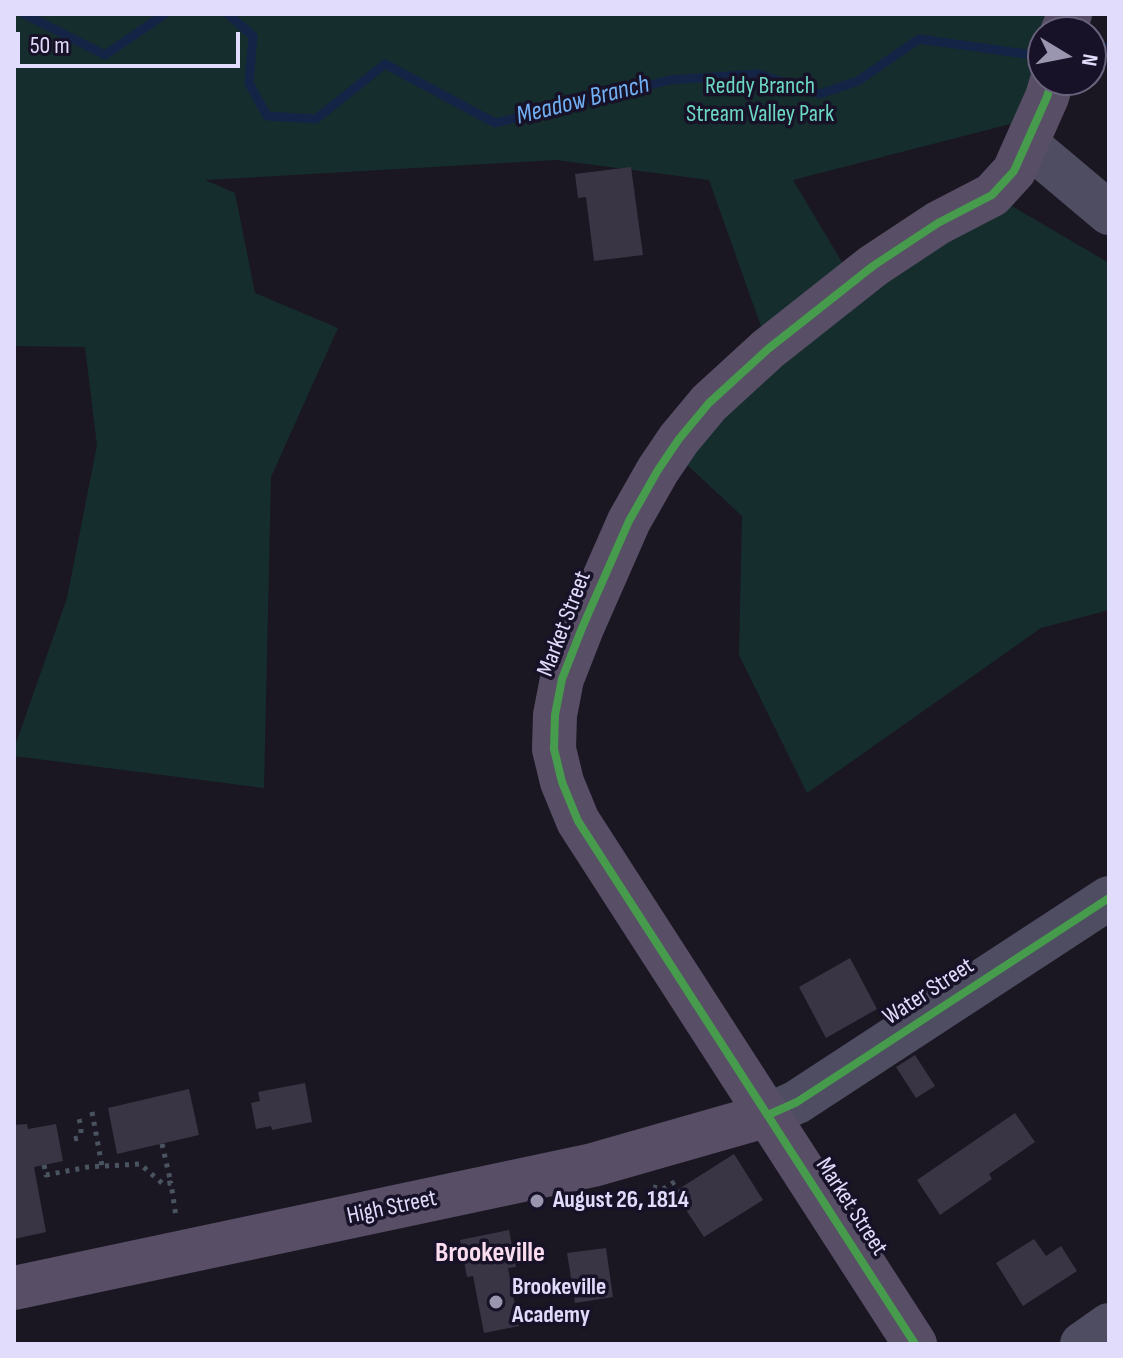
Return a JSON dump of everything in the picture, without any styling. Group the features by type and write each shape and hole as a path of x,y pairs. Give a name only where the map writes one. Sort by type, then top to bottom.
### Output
{"main road":[{"name":"Market Street","path":"915,1344 578,821 562,782 554,749 555,715 562,679 629,521 672,449 709,403 768,349 873,266 938,223 992,195 1014,171 1047,96"},
{"name":"High Street","path":"14,1288 593,1165 768,1115"}],"street":[{"path":"1027,144 1109,213"},
{"name":"Water Street","path":"768,1115 797,1102 1109,898"},
{"path":"1082,1344 1109,1325"}],"path":[{"path":"92,1112 102,1166"},
{"path":"74,1139 81,1133 78,1114"},
{"path":"162,1144 177,1223"},
{"path":"44,1165 46,1175 102,1166 140,1164 163,1184 171,1183"},
{"path":"648,1186 663,1189 677,1181"}],"green space":[{"name":"Reddy Branch Stream Valley Park","path":"14,14 1094,14 1027,16 1027,96 1045,96 1045,115 793,180 843,264 762,329 709,180 556,160 205,180 235,193 255,293 338,328 271,477 264,788 14,756 67,598 97,445 85,347 14,346"},
{"path":"1012,206 1109,263 1109,610 1041,628 807,793 739,655 742,516 684,462 717,420 884,279 982,219"}],"building":[{"path":"631,167 643,255 594,261 586,197 578,198 575,174"},
{"path":"850,958 877,1009 826,1038 799,987"},
{"path":"915,1055 935,1086 916,1098 896,1067"},
{"path":"305,1083 312,1122 272,1130 271,1126 256,1129 251,1103 260,1101 258,1092"},
{"path":"189,1089 199,1135 117,1154 108,1108"},
{"path":"1015,1113 1035,1142 989,1174 992,1179 940,1215 917,1180"},
{"path":"27,1124 28,1129 56,1124 63,1161 34,1167 46,1232 14,1239 14,1125"},
{"path":"734,1154 763,1200 704,1237 674,1192"},
{"name":"Brookeville Academy","path":"509,1230 516,1267 508,1268 519,1326 484,1333 473,1276 467,1277 460,1240"},
{"path":"1034,1239 1046,1256 1061,1246 1077,1271 1023,1306 996,1263"},
{"path":"606,1248 613,1297 575,1303 567,1253"}],"waterway":[{"name":"Meadow Branch","path":"24,14 105,55 165,14"},
{"name":"Meadow Branch","path":"228,14 253,36 249,83 267,116 316,119 385,64 495,123 670,80 758,74 820,94 858,81 919,39 1027,54"}],"cycle path":[{"path":"915,1344 578,821 562,782 554,749 555,715 562,679 629,521 679,439 709,403 768,349 873,266 938,223 992,195 1014,171 1047,96"},
{"path":"768,1115 797,1102 1109,898"}],"place":[{"name":"August 26, 1814","path":"537,1201"},
{"name":"Brookeville Academy","path":"496,1302"}],"district":[{"name":"Brookeville","path":"490,1254"}]}
